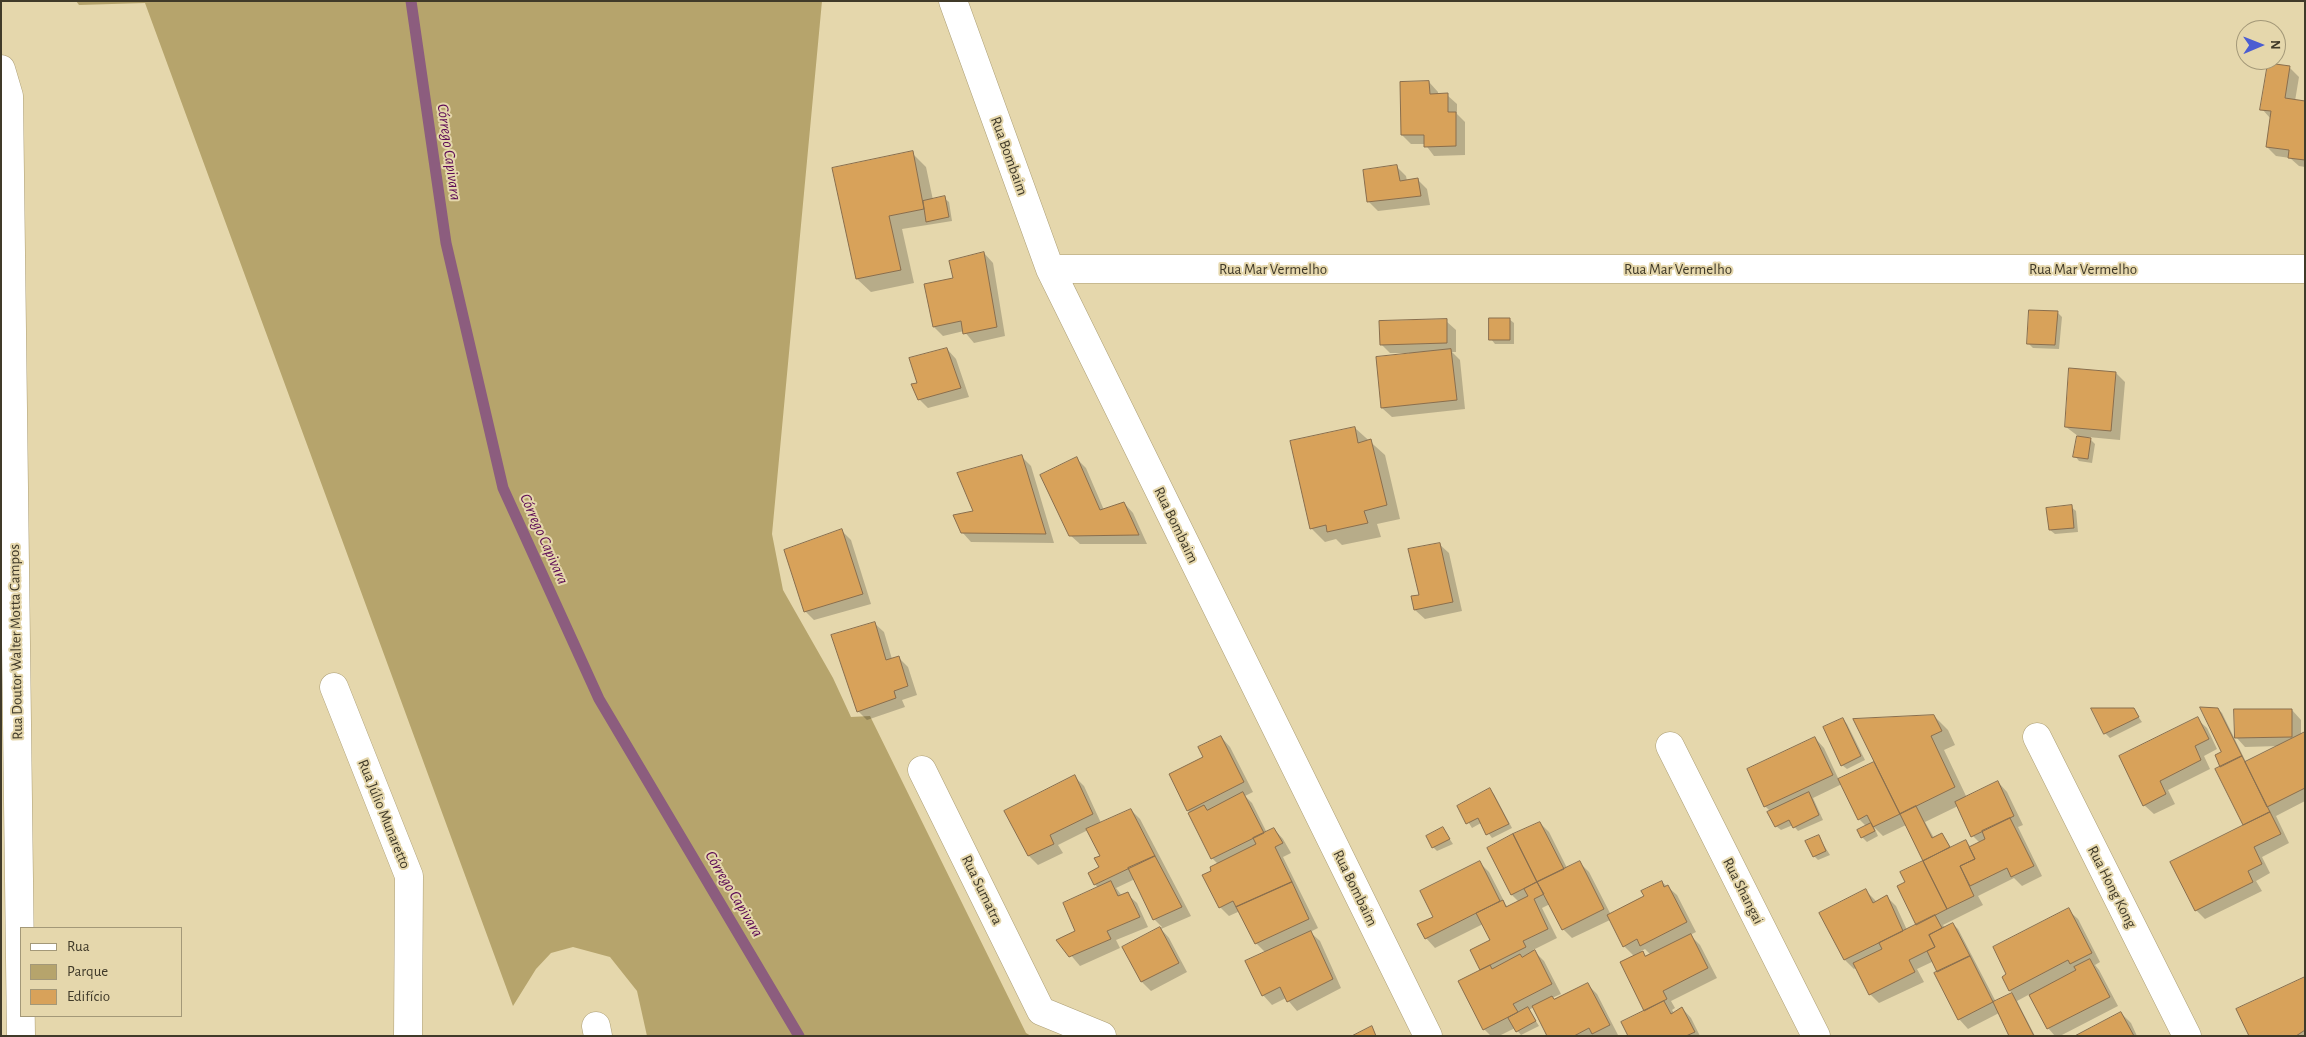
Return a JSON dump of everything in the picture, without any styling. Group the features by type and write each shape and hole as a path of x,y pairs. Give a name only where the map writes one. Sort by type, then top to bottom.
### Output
{"street":[{"name":"Rua Bombaim","path":"953,1 1050,269 1428,1036"},
{"name":"Rua Doutor Walter Motta Campos","path":"1,69 9,96 20,958"},
{"name":"Rua Mar Vermelho","path":"1050,269 2305,269"},
{"name":"Rua Júlio Munaretto","path":"334,687 409,876 408,1036"},
{"name":"Rua Hong Kong","path":"2037,738 2187,1036"},
{"name":"Rua Shangai","path":"1670,746 1816,1036"},
{"name":"Rua Sumatra","path":"922,770 1041,1012 1102,1036"},
{"name":"Rua Doutor Walter Motta Campos","path":"21,1017 21,1036"}],"green space":[{"path":"76,1 822,1 772,534 783,590 833,678 851,717 870,716 1026,1033 1031,1036 647,1036 637,991 610,957 573,947 551,953 536,969 513,1006 145,3 79,5"}],"building":[{"path":"2286,65 2290,66 2285,98 2305,101 2305,160 2288,158 2289,150 2266,147 2271,111 2260,110 2267,70 2286,70"},
{"path":"1429,81 1430,94 1448,93 1448,112 1456,112 1456,146 1424,147 1424,135 1401,135 1400,82"},
{"path":"913,151 924,209 889,216 901,270 856,279 832,168"},
{"path":"1397,165 1400,181 1418,178 1421,196 1367,202 1363,170"},
{"path":"945,196 949,217 926,222 923,201"},
{"path":"984,252 997,327 963,334 961,321 933,327 924,284 953,278 949,261"},
{"path":"2029,310 2058,311 2055,345 2027,344"},
{"path":"1489,318 1510,318 1510,340 1489,340"},
{"path":"1447,319 1447,343 1380,345 1379,321"},
{"path":"947,348 961,388 918,400 911,384 917,383 909,358"},
{"path":"1451,349 1457,400 1381,408 1376,357"},
{"path":"2069,368 2116,372 2111,431 2065,427"},
{"path":"1355,427 1358,443 1371,439 1387,505 1364,511 1368,523 1327,532 1326,525 1310,529 1290,441"},
{"path":"2077,436 2091,438 2088,459 2073,457"},
{"path":"1022,455 1046,534 961,533 953,515 973,511 957,473"},
{"path":"1077,457 1100,510 1124,502 1139,535 1069,536 1040,475"},
{"path":"2072,505 2074,528 2049,530 2046,508"},
{"path":"842,529 863,594 804,612 784,550"},
{"path":"1440,543 1453,602 1414,610 1411,596 1419,595 1408,549"},
{"path":"875,622 886,660 899,656 908,686 894,691 896,698 857,712 831,635"},
{"path":"2200,707 2218,708 2242,756 2220,767 2215,755 2221,752"},
{"path":"2091,708 2134,708 2139,717 2104,734"},
{"path":"2234,709 2292,709 2292,737 2235,738"},
{"path":"1934,715 1942,731 1931,736 1955,787 1900,814 1853,719"},
{"path":"2198,717 2209,739 2195,746 2201,760 2160,781 2166,794 2143,806 2119,756"},
{"path":"1843,718 1861,756 1841,766 1823,727"},
{"path":"2305,732 2305,788 2267,807 2245,762"},
{"path":"1221,736 1244,782 1187,811 1169,774 1203,757 1198,747"},
{"path":"1815,737 1833,775 1764,807 1747,769"},
{"path":"2242,756 2270,812 2243,825 2215,769"},
{"path":"1874,762 1900,814 1873,827 1867,815 1858,820 1838,779"},
{"path":"1075,775 1093,814 1050,835 1054,844 1028,856 1004,811"},
{"path":"1998,781 2014,816 1971,837 1955,802"},
{"path":"1490,788 1509,824 1486,835 1478,818 1466,824 1457,806"},
{"path":"1243,792 1264,833 1211,859 1188,813 1204,805 1207,810"},
{"path":"1809,792 1819,815 1793,828 1789,820 1775,827 1767,812"},
{"path":"1916,806 1932,838 1942,833 1950,847 1923,861 1900,814"},
{"path":"1131,809 1155,856 1094,885 1088,873 1099,867 1094,858 1100,856 1086,829"},
{"path":"2270,812 2281,834 2254,847 2262,864 2248,871 2253,882 2195,911 2170,862"},
{"path":"2010,818 2034,866 2011,877 2007,868 1970,886 1960,866 1975,859 1969,847 1985,839 1982,831"},
{"path":"1540,822 1564,869 1537,882 1513,834"},
{"path":"1871,823 1875,831 1861,838 1857,830"},
{"path":"1443,827 1450,839 1432,848 1426,836"},
{"path":"1274,828 1283,843 1275,847 1292,882 1236,907 1233,901 1219,908 1202,875 1211,871 1210,867 1256,844 1253,838"},
{"path":"1513,834 1537,882 1511,895 1487,848"},
{"path":"1819,835 1826,851 1813,857 1805,841"},
{"path":"1966,840 1975,859 1960,866 1974,896 1947,909 1923,861"},
{"path":"1155,856 1182,907 1153,920 1128,868"},
{"path":"1480,861 1500,901 1425,939 1417,924 1433,917 1420,891"},
{"path":"1580,861 1604,909 1562,930 1537,882"},
{"path":"1923,861 1947,909 1916,925 1897,886 1905,882 1900,872"},
{"path":"1111,881 1118,896 1128,892 1140,917 1107,931 1111,939 1069,957 1056,940 1075,931 1063,903"},
{"path":"1662,881 1664,887 1668,885 1687,922 1640,946 1637,939 1623,947 1607,915 1644,896 1641,891"},
{"path":"1292,882 1309,919 1255,944 1236,907"},
{"path":"1537,882 1544,894 1534,899 1548,929 1523,941 1526,947 1480,970 1470,950 1490,940 1476,913 1503,900 1506,907 1528,896 1524,889"},
{"path":"1866,889 1873,903 1887,895 1903,931 1844,960 1819,913"},
{"path":"2069,908 2092,953 2070,964 2068,960 2009,991 2002,977 2006,974 1993,947"},
{"path":"1935,915 1942,928 1929,935 1935,947 1909,960 1915,972 1869,995 1853,963 1882,949 1879,943"},
{"path":"1953,923 1970,956 1937,972 1927,951 1935,947 1929,935"},
{"path":"1160,927 1179,963 1141,982 1122,947"},
{"path":"1311,931 1333,979 1287,1002 1280,987 1262,996 1245,961"},
{"path":"1691,934 1708,968 1663,991 1667,999 1644,1011 1620,962 1643,951 1645,956"},
{"path":"1535,950 1552,984 1513,1004 1518,1012 1483,1030 1458,981 1490,965 1492,969 1520,954 1522,957"},
{"path":"1970,956 1993,1002 1958,1020 1934,973"},
{"path":"2090,959 2110,997 2047,1029 2029,995 2076,970 2074,967"},
{"path":"2305,977 2305,1030 2296,1036 2249,1036 2236,1009"},
{"path":"1588,983 1610,1025 1592,1034 1589,1028 1574,1036 1547,1036 1532,1006 1552,996 1554,999"},
{"path":"2012,993 2034,1036 2009,1036 1993,1002"},
{"path":"1664,1001 1671,1014 1682,1007 1695,1032 1686,1036 1628,1036 1621,1022"},
{"path":"1528,1007 1536,1021 1516,1032 1508,1018"},
{"path":"2121,1012 2134,1036 2075,1036"},
{"path":"1372,1026 1376,1036 1352,1036"}],"waterway":[{"name":"Córrego Capivara","path":"411,1 446,243 503,488 599,699 799,1036"}]}
